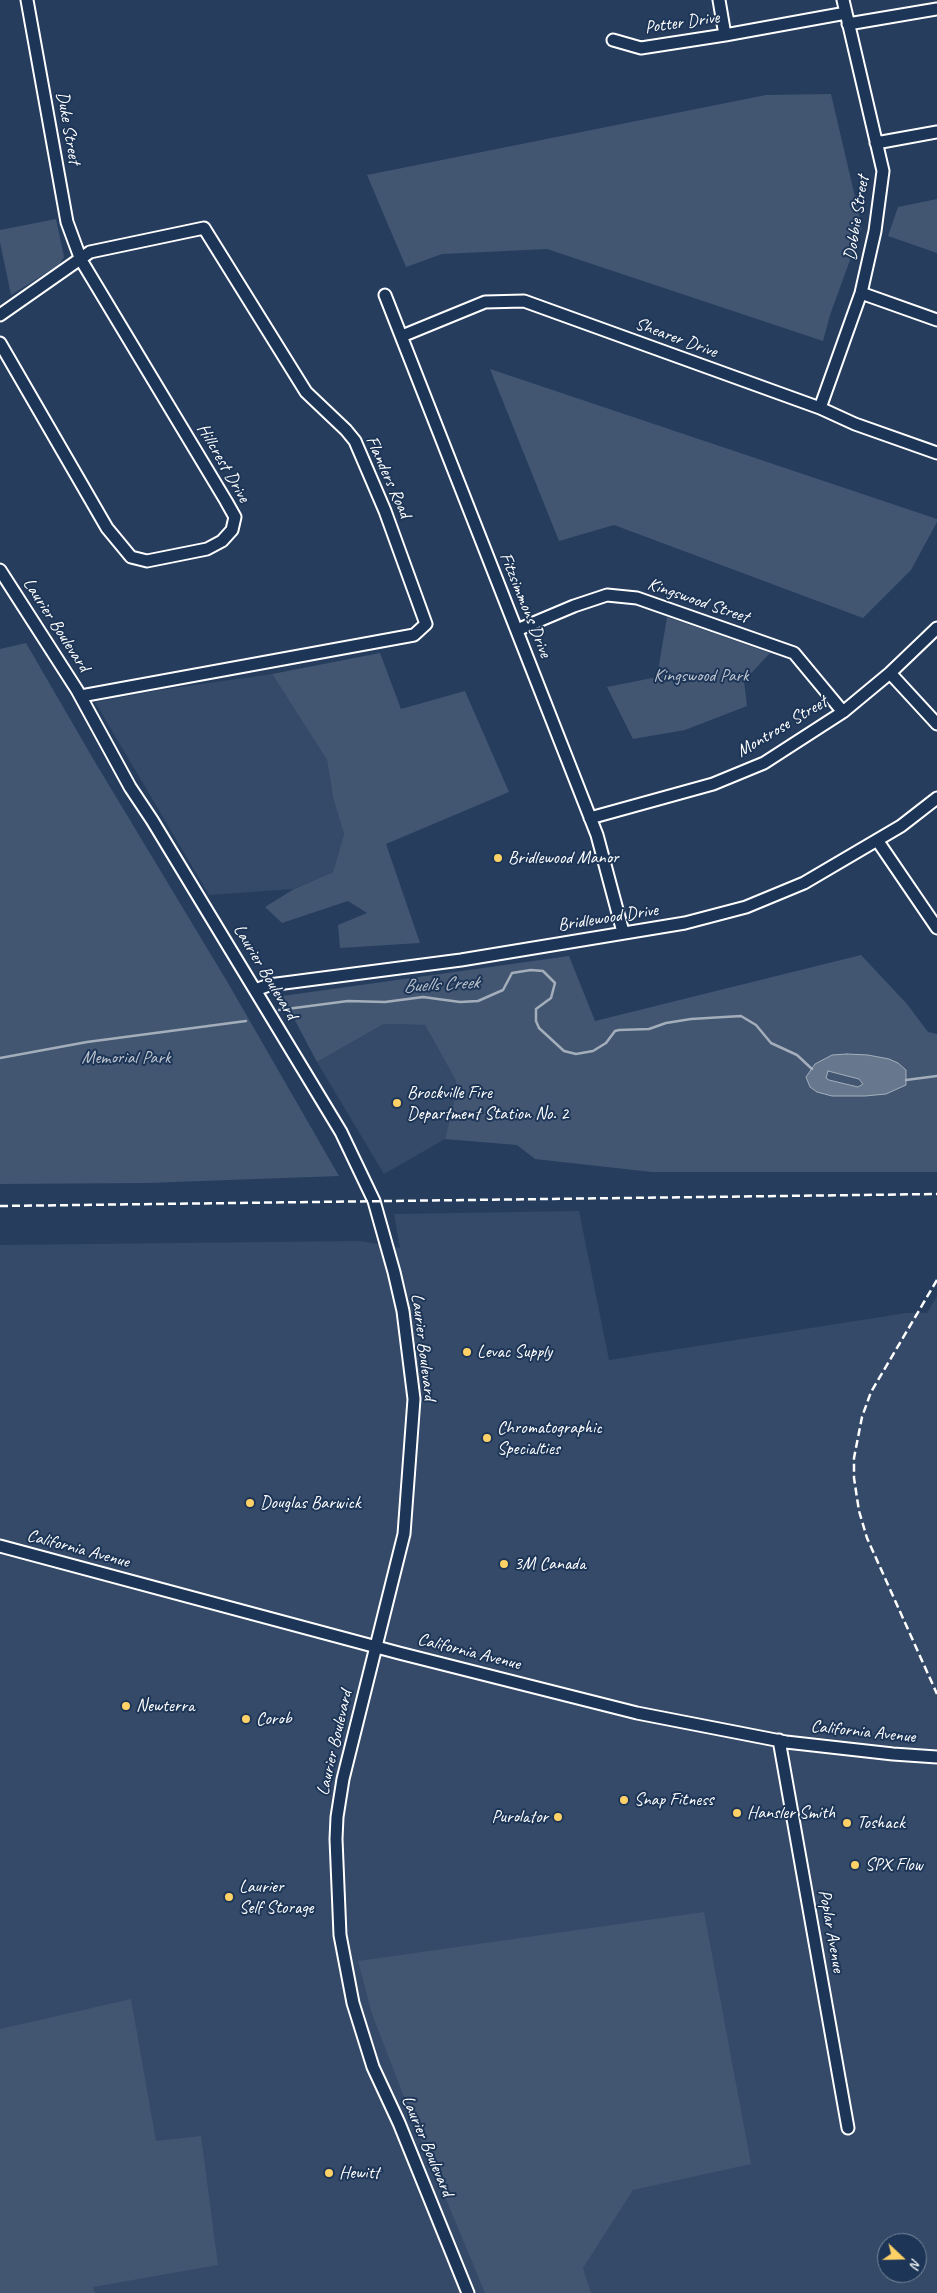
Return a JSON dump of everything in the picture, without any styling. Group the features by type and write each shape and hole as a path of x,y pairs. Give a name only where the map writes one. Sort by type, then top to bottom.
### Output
{"street":[{"name":"Duke Street","path":"27,0 67,222 80,260"},
{"path":"719,0 725,35"},
{"name":"Dobbie Street","path":"820,408 861,293 875,232 883,171 843,0"},
{"path":"848,24 937,8"},
{"name":"Potter Drive","path":"613,40 641,48 725,35 846,12"},
{"path":"876,143 937,132"},
{"name":"Flanders Road","path":"0,315 90,252 204,228 306,392 355,441 386,511 426,624 414,635 81,696"},
{"name":"Hillcrest Drive","path":"0,342 107,528 131,557 147,561 207,548 222,541 232,530 235,517 124,329 80,260"},
{"path":"861,293 937,320"},
{"name":"Fitzsimmons Drive","path":"385,295 503,601 517,630 597,835 624,932"},
{"name":"Shearer Drive","path":"402,336 485,302 524,301 820,408 855,424 937,453"},
{"name":"Laurier Boulevard","path":"0,570 81,696 130,787 152,820 341,1132 374,1202 403,1311 414,1398 404,1534 343,1779 337,1817 340,1935 354,2003 373,2067 413,2157 468,2293"},
{"name":"Kingswood Street","path":"517,630 574,606 607,596 636,598 794,653 843,712"},
{"name":"Montrose Street","path":"590,818 713,784 764,763 843,712 890,673 937,628"},
{"path":"890,673 937,724"},
{"name":"Bridlewood Drive","path":"255,990 269,985 461,960 685,923 746,907 804,882 900,826 937,798"},
{"path":"877,840 937,928"},
{"name":"California Avenue","path":"0,1546 375,1646 637,1713 779,1740 893,1754 937,1757"},
{"name":"Poplar Avenue","path":"779,1740 848,2128"}],"shaded area":[{"path":"272,674 327,760 333,798 344,834 333,872 293,889 209,895 95,702 160,690"},
{"path":"384,1024 425,1025 456,1081 454,1102 445,1139 384,1174 317,1062"},
{"path":"832,1055 868,1055 889,1059 898,1063 906,1070 906,1085 886,1094 865,1096 832,1096 817,1092 810,1087 806,1077 815,1064","holes":["828,1071 859,1079 863,1084 858,1087 826,1078"]},
{"path":"579,1211 609,1360 906,1313 927,1313 937,1296 937,2293 0,2293 0,1245 360,1241 400,1248 394,1214"}],"green space":[{"path":"831,94 862,227 830,315 823,341 547,249 442,254 406,267 367,175 766,95"},
{"path":"937,199 937,253 888,236 898,207"},
{"path":"56,219 64,257 59,265 11,295 0,242 0,230"},
{"path":"490,369 937,519 937,522 911,570 863,618 614,525 559,541"},
{"name":"Kingswood Park","path":"667,617 770,653 744,681 747,706 685,730 633,739 607,687 657,677"},
{"name":"Memorial Park","path":"26,643 228,983 339,1176 146,1183 0,1184 0,649"},
{"path":"380,653 401,709 465,691 509,792 386,844 420,943 340,948 338,925 367,913 348,901 282,923 265,907 294,889 333,872 344,834 333,798 327,760 272,674"},
{"path":"861,955 907,1004 928,1032 937,1034 937,1172 652,1172 535,1159 517,1145 445,1139 454,1102 456,1081 425,1025 384,1024 317,1062 282,996 569,956 595,1021"},
{"path":"704,1912 751,2164 633,2190 583,2268 591,2293 485,2293 408,2107 372,2014 358,1961"},
{"path":"131,1999 156,2141 201,2136 218,2265 93,2287 95,2293 0,2293 0,2029"}],"waterway":[{"name":"Buells Creek","path":"279,1010 348,1001 385,1002 423,997 460,1002 478,1001 503,990 512,973 531,970 543,971 555,983 551,998 536,1009 536,1021 539,1028 564,1051 576,1054 593,1051 606,1043 615,1031 619,1030 649,1029 666,1023 691,1019 741,1016 756,1025 771,1043 797,1055 812,1069"},
{"name":"Buells Creek","path":"0,1058 87,1042 246,1021"},
{"path":"906,1080 937,1076"}],"railway":[{"path":"0,1206 937,1194"},
{"path":"937,1280 871,1392 862,1417 854,1458 854,1478 859,1511 867,1538 937,1694"}],"place":[{"name":"Bridlewood Manor","path":"498,858"},
{"name":"Brockville Fire Department Station No. 2","path":"397,1103"},
{"name":"Levac Supply","path":"467,1352"},
{"name":"Chromatographic Specialties","path":"487,1438"},
{"name":"Douglas Barwick","path":"250,1503"},
{"name":"3M Canada","path":"504,1564"},
{"name":"Newterra","path":"126,1706"},
{"name":"Corob","path":"246,1719"},
{"name":"Snap Fitness","path":"624,1800"},
{"name":"Hansler Smith","path":"737,1813"},
{"name":"Purolator","path":"558,1817"},
{"name":"Toshack","path":"847,1823"},
{"name":"SPX Flow","path":"855,1865"},
{"name":"Laurier Self Storage","path":"229,1897"},
{"name":"Hewitt","path":"329,2173"}]}
